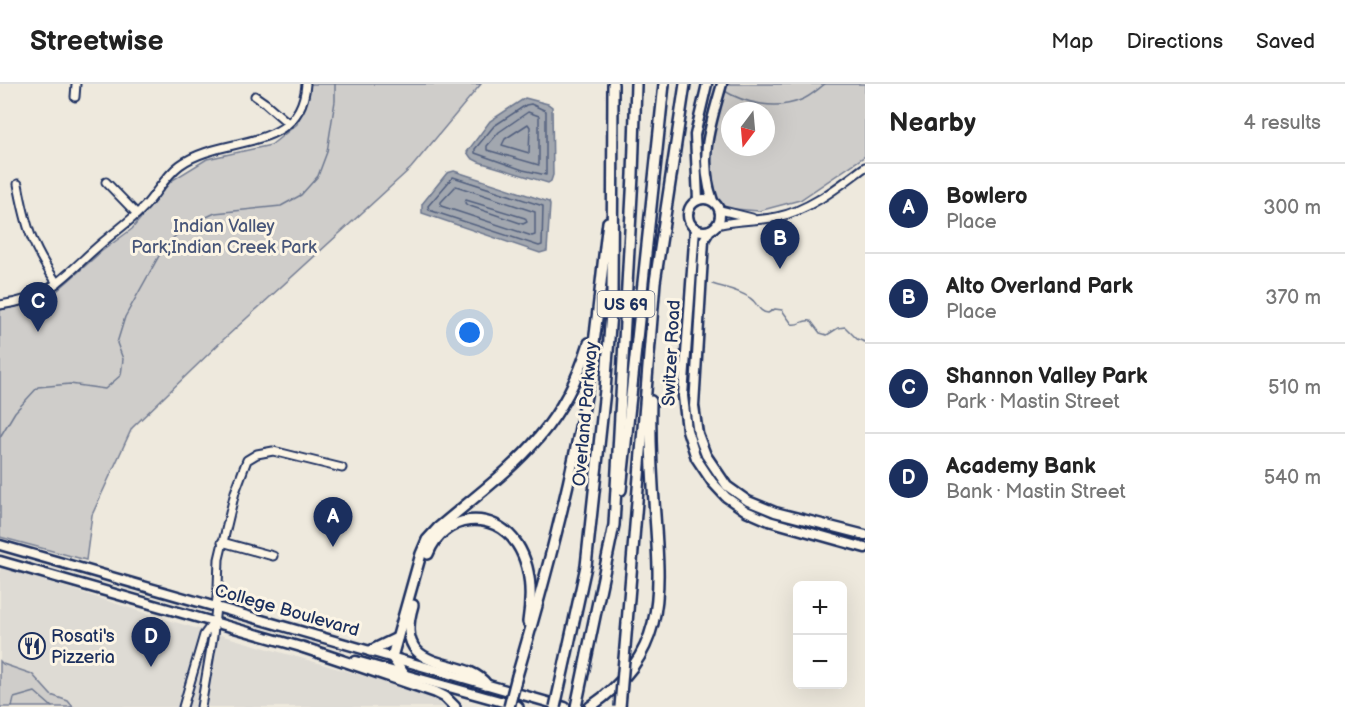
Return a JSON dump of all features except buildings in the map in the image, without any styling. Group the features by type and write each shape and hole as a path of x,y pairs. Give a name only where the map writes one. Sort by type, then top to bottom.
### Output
{"highway":[{"name":"Overland Parkway","path":"559,706 569,644 586,566 605,390 612,300 613,84"},
{"name":"Overland Parkway","path":"576,707 614,525 636,84"},
{"path":"614,525 625,464 664,84"},
{"path":"618,707 659,255 685,84"},
{"path":"516,707 517,676 542,591 568,488 588,383 614,178"},
{"path":"404,674 392,657 427,540 518,460 549,426 565,402 580,371 596,323"},
{"path":"590,707 608,694 627,673 646,644 654,623 658,601 659,570 651,458 651,397 647,384"},
{"path":"486,684 480,676 427,659 416,649 410,636 411,610 430,548 439,535 451,526 465,521 486,522 504,530 518,545 527,568 531,592 523,657"},
{"path":"370,651 397,638"},
{"path":"302,647 435,692 445,697 455,707"},
{"path":"608,694 618,707"}],"main road":[{"name":"Switzer Road","path":"707,84 695,135 698,200 691,206 688,216 695,228 683,396 687,430 696,458 716,479 732,502 760,518 861,547"},
{"path":"720,210 713,201 705,169 705,148 722,84"},
{"path":"698,200 713,201"},
{"name":"Switzer Road","path":"720,210 720,221 704,240 694,406 696,425 716,479 755,505 862,534"},
{"path":"695,228 700,231 713,228"},
{"path":"686,349 696,350"},
{"path":"861,547 862,534"},
{"name":"College Boulevard","path":"0,545 559,706"},
{"name":"College Boulevard","path":"0,561 516,707"}],"street":[{"path":"75,97 76,84"},
{"path":"0,305 29,300 48,291 137,214 170,174 186,161 203,153 267,137 280,130 300,107 306,84"},
{"path":"255,96 288,123"},
{"path":"713,228 729,222 757,220 802,209 865,167"},
{"path":"106,182 137,214"},
{"path":"18,184 30,236 44,265 57,284"},
{"path":"720,210 757,220"},
{"path":"201,707 216,606 222,542 247,460 257,454 273,451 342,468"},
{"path":"222,542 273,556"},
{"path":"183,707 204,635 213,622"}],"shaded area":[{"path":"0,566 157,617 406,688 431,697 444,707 0,707"}],"green space":[{"name":"Indian Valley Park;Indian Creek Park","path":"310,84 481,84 411,168 224,339 132,428 92,515 86,560 0,537 0,310 34,303 57,291 102,251 132,229 171,181 207,159 271,145 297,124"},
{"path":"725,84 865,84 865,156 800,200 759,211 723,208 715,193 708,145"},
{"path":"0,661 32,674 51,695 68,701 73,707 0,707"}],"water":[{"path":"525,98 552,107 553,175 548,183 479,162 471,158 467,152 490,121"},
{"path":"454,171 549,202 547,251 540,253 422,213 422,204 447,173"}],"waterway":[{"path":"0,437 15,412 38,387 70,384 105,389 121,375 123,359 117,343 125,317 165,245 186,227 215,213 281,206 301,195 318,176 327,152 335,101 335,84"},
{"path":"723,90 751,102 782,105 804,99 825,84"},
{"path":"712,284 746,295 765,312 768,313 775,309 782,310 792,324 811,321 820,333 827,335 838,328 845,327 857,339 865,342"},
{"path":"12,707 14,698 35,692 52,707"}],"place":[{"name":"Alto Overland Park","path":"780,269"},
{"name":"Shannon Valley Park","path":"38,332"},
{"name":"Bowlero","path":"333,547"},
{"name":"Rosati's Pizzeria","path":"32,646"},
{"name":"Academy Bank","path":"151,667"}]}
